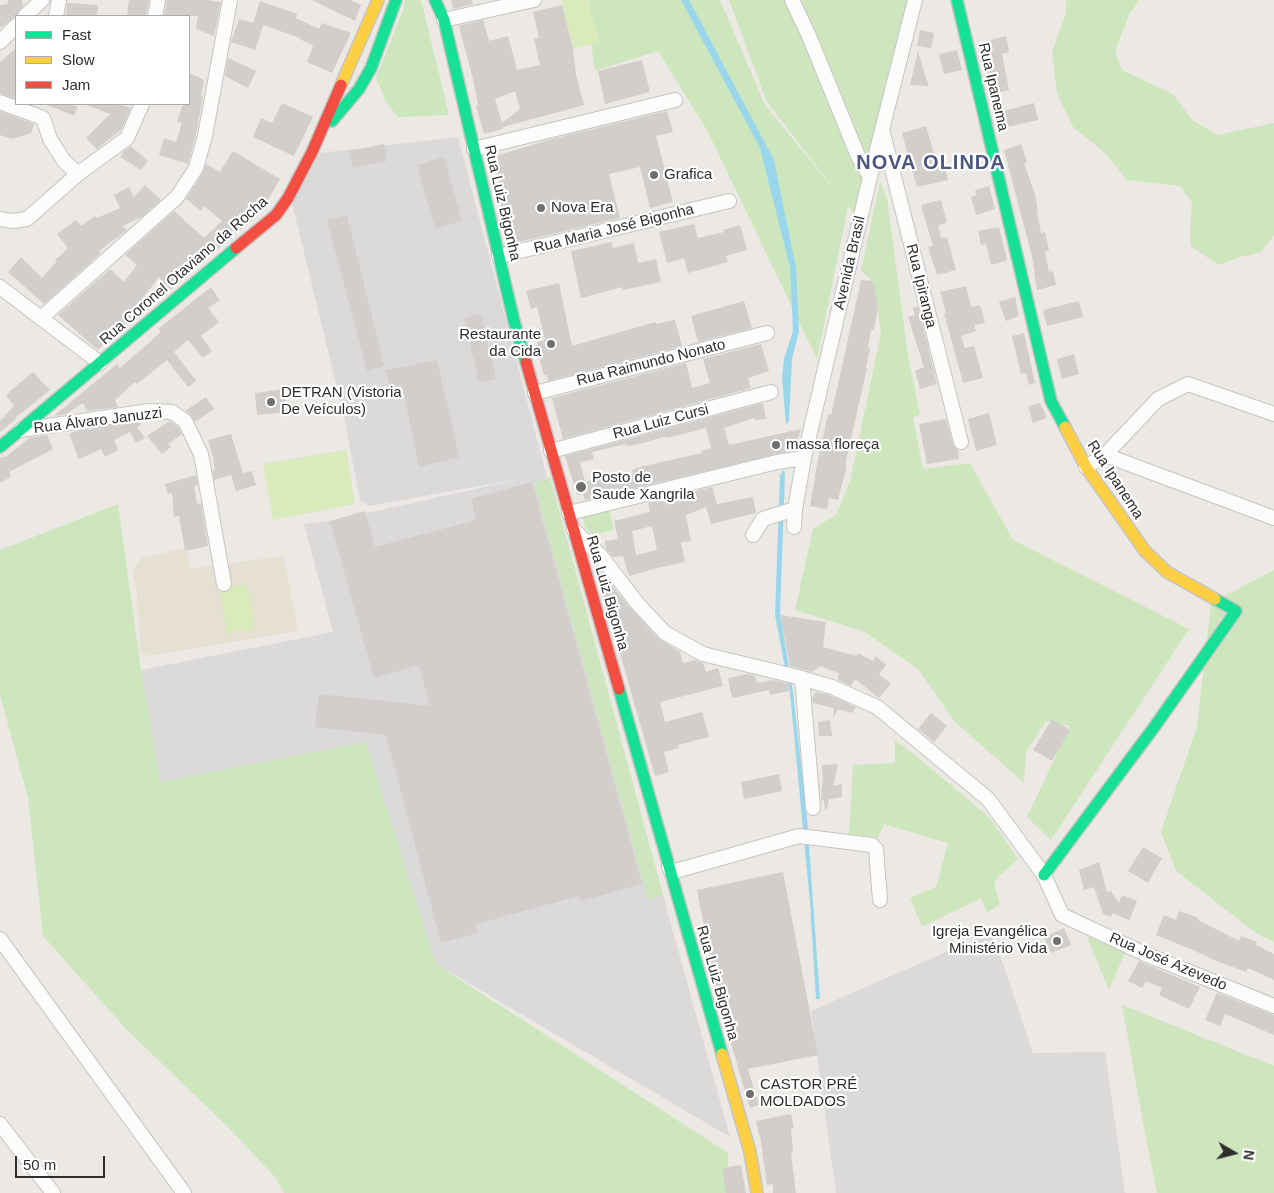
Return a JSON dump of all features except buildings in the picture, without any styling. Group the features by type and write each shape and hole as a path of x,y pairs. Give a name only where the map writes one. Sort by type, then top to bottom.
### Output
{"street":[{"path":"27,15 42,0"},
{"path":"56,15 59,0"},
{"path":"155,15 158,0"},
{"path":"41,318 177,197 196,168 205,136 230,0"},
{"name":"Rua Coronel Otaviano da Rocha","path":"0,447 276,215 288,198 321,133 378,0"},
{"path":"321,133 340,114 359,89 371,68 396,0"},
{"name":"Rua Luiz Bigonha","path":"435,0 444,20 514,321 750,1152 757,1193"},
{"path":"444,20 534,0"},
{"path":"792,0 809,36 858,156 870,177"},
{"name":"Rua Ipanema","path":"957,0 1050,401 1086,467 1145,551 1167,572 1236,611 1155,726 1044,875"},
{"name":"Avenida Brasil","path":"794,527 792,509 913,2"},
{"path":"0,42 15,27"},
{"path":"474,149 675,100"},
{"path":"0,102 44,111 50,139 64,160 78,174"},
{"path":"0,219 13,222 27,219 78,174 127,138 142,105"},
{"name":"Rua Ipiranga","path":"882,129 961,442"},
{"name":"Rua Maria José Bigonha","path":"499,256 729,201"},
{"path":"3,293 41,318 100,363"},
{"name":"Rua Raimundo Nonato","path":"535,393 767,332"},
{"path":"1086,467 1105,455 1158,399 1188,384 1274,414"},
{"name":"Rua Luiz Cursi","path":"551,451 771,392"},
{"name":"Rua Álvaro Januzzi","path":"20,430 149,412 172,412 185,421 201,454 224,584"},
{"path":"1105,455 1274,518"},
{"path":"569,513 777,462 804,458"},
{"path":"753,535 763,519 792,509"},
{"path":"573,528 601,556 637,603 665,633 703,654 832,687 877,707 988,799 1044,875"},
{"path":"802,678 813,808"},
{"path":"669,867 672,872 799,836 875,846 880,900"},
{"name":"Rua José Azevedo","path":"1044,875 1062,915 1145,954 1274,1006"},
{"path":"0,939 184,1193"},
{"path":"0,1124 53,1193"}],"shaded area":[{"path":"458,137 546,474 730,1137 436,964 366,743 160,783 141,670 333,632 304,524 330,521 525,478 369,506 360,500 344,417 293,207 293,202 320,153"},
{"path":"186,548 191,569 284,556 298,631 147,656 140,650 137,593 133,574 140,558"},
{"path":"992,932 1033,1053 1105,1052 1125,1193 836,1193 811,1011"}],"green space":[{"path":"405,0 421,0 449,115 398,117 386,102 376,78 403,10"},
{"path":"585,0 720,0 765,105 842,199 767,102 729,0 908,0 855,214 848,206 817,359 707,130 658,51 595,71"},
{"path":"588,0 599,42 573,49 561,1"},
{"path":"1066,0 1139,0 1129,14 1115,52 1122,70 1173,94 1192,120 1217,135 1274,123 1274,235 1261,252 1219,265 1190,246 1192,203 1180,186 1127,180 1105,153 1073,127 1057,93 1052,52 1066,13"},
{"path":"880,182 887,198 908,356 920,414 913,418 923,469 970,463 1013,540 1189,629 1051,840 1027,817 1070,726 1046,721 1026,752 1024,783 955,722 918,669 863,631 795,610 813,529 836,515 850,481 881,333 873,281 861,271"},
{"path":"346,450 355,504 273,520 263,464"},
{"path":"550,477 663,895 648,900 534,483"},
{"path":"118,504 141,670 160,782 366,742 436,964 728,1153 727,1193 284,1193 275,1177 226,1125 126,1029 43,936 28,798 0,695 0,550"},
{"path":"608,506 614,530 593,535 585,527 582,512"},
{"path":"1274,570 1274,942 1256,933 1176,871 1161,832 1197,726 1211,603"},
{"path":"247,584 255,629 227,634 220,589"},
{"path":"895,740 990,818 1018,859 997,878 994,884 1000,904 987,913 981,898 922,927 910,898 936,887 948,843 884,824 878,837 849,834 853,765 895,763"},
{"path":"1098,934 1127,948 1109,990 1087,938"},
{"path":"1122,1005 1274,1066 1274,1193 1157,1193"}],"water":[{"path":"681,0 689,0 774,160 796,268 799,331 792,359 789,421 786,425 782,377 784,359 793,331 790,267 760,148"},
{"path":"784,470 780,614 793,692 807,817 820,999 816,999 810,902 790,693 775,615 780,475"}],"traffic: fast":[{"path":"332,121 359,89 371,68 396,0"},
{"path":"435,0 444,20 514,321 526,362"},
{"path":"957,0 1051,401 1065,427"},
{"path":"0,447 236,248"},
{"path":"1044,875 1155,726 1236,611 1215,599"},
{"path":"619,689 722,1054"}],"traffic: slow":[{"path":"341,85 378,0"},
{"path":"1065,427 1086,467 1145,551 1167,572 1215,599"},
{"path":"722,1054 750,1152 757,1193"}],"traffic: jam":[{"path":"236,248 276,215 288,198 312,152 341,85"},
{"path":"526,362 619,689"}],"place":[{"name":"Grafica","path":"654,175"},
{"name":"Nova Era","path":"541,208"},
{"name":"Restaurante da Cida","path":"551,344"},
{"name":"DETRAN (Vistoria De Veículos)","path":"271,402"},
{"name":"massa floreça","path":"776,445"},
{"name":"Posto de Saude Xangrila","path":"581,487"},
{"name":"Igreja Evangélica Ministério Vida","path":"1057,941"},
{"name":"CASTOR PRÉ MOLDADOS","path":"750,1094"}],"district":[{"name":"NOVA OLINDA","path":"931,163"}]}
